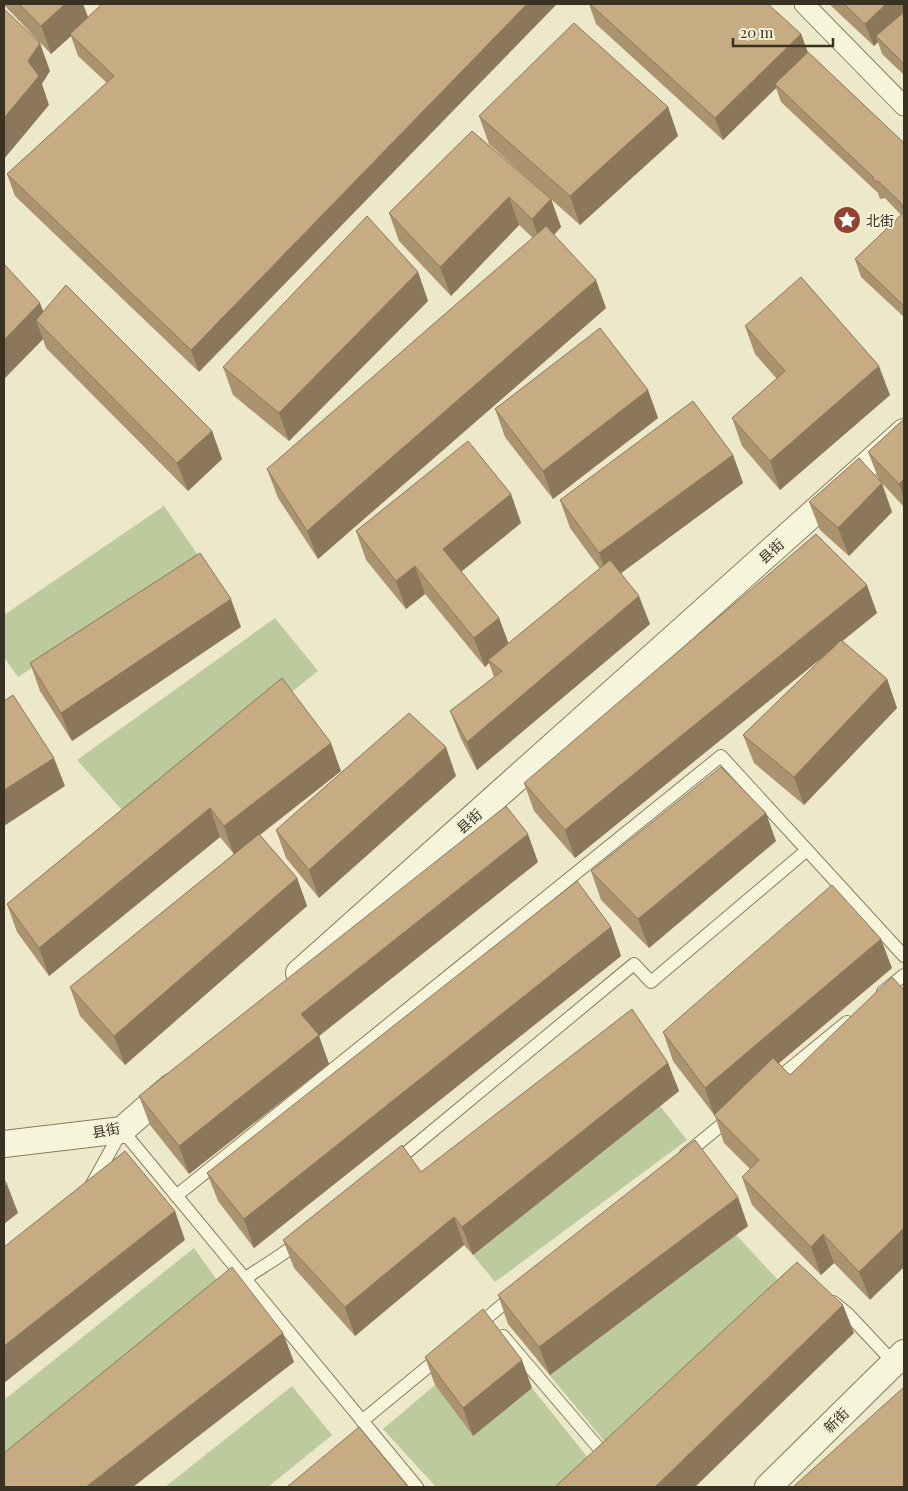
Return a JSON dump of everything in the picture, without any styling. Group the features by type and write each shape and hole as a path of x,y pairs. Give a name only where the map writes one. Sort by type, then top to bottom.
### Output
{"street":[{"path":"804,4 904,106"},
{"name":"县街","path":"279,990 904,432"},
{"name":"县街","path":"4,1144 122,1130 189,1070"},
{"name":"新街","path":"768,1487 899,1358"}],"lane":[{"path":"176,1196 721,756 904,956"},
{"path":"383,1172 634,964 651,982 807,850"},
{"path":"874,1000 904,975"},
{"path":"768,1087 859,1012"},
{"path":"677,1162 737,1112"},
{"path":"79,1198 87,1193 122,1130 362,1421 370,1437 417,1487"},
{"path":"221,1297 244,1278 284,1254 307,1235"},
{"path":"465,1336 525,1287"},
{"path":"821,1292 899,1358"},
{"path":"487,1318 611,1462"},
{"path":"362,1421 450,1348"}],"green space":[{"path":"164,506 200,558 18,677 4,657 4,615"},
{"path":"275,618 318,671 131,820 77,760"},
{"path":"660,1106 687,1140 495,1282 473,1255"},
{"path":"714,1211 778,1280 606,1443 537,1360"},
{"path":"194,1248 219,1283 4,1456 4,1400"},
{"path":"435,1385 473,1436 532,1388 589,1459 555,1487 436,1487 383,1429"},
{"path":"292,1386 332,1435 268,1487 165,1487"}],"building":[{"path":"19,4 65,4 41,26"},
{"path":"102,4 527,4 191,350 7,174 114,76 70,34"},
{"path":"590,4 768,4 801,34 715,118"},
{"path":"844,4 886,4 865,24"},
{"path":"4,9 40,43 28,61 39,76 4,118"},
{"path":"904,12 904,64 876,36"},
{"path":"574,23 668,107 570,196 479,116"},
{"path":"808,52 904,143 904,204 902,207 901,203 878,181 874,181 873,177 775,84"},
{"path":"472,131 551,199 532,219 509,197 440,267 389,213"},
{"path":"904,212 904,306 855,259"},
{"path":"367,216 418,272 279,413 223,367"},
{"path":"546,226 596,280 307,531 267,469"},
{"path":"4,264 40,303 4,340"},
{"path":"801,277 879,366 770,461 732,418 785,371 745,326"},
{"path":"66,285 212,431 177,463 36,320"},
{"path":"600,328 648,390 543,471 495,409"},
{"path":"693,401 733,455 599,553 560,500"},
{"path":"904,419 904,479 899,484 868,452"},
{"path":"468,441 511,494 443,549 499,618 474,638 415,566 396,581 356,531"},
{"path":"859,458 882,483 838,528 809,502"},
{"path":"816,534 867,585 565,830 524,783"},
{"path":"200,553 231,599 61,713 30,663"},
{"path":"610,560 639,596 467,742 450,711 502,671 488,660"},
{"path":"841,640 887,679 794,777 743,735"},
{"path":"282,678 331,743 224,826 210,808 39,948 7,904"},
{"path":"13,695 54,758 4,790 4,701"},
{"path":"409,713 446,747 309,870 276,830"},
{"path":"721,767 766,813 638,919 591,871"},
{"path":"506,806 528,834 301,1014 319,1035 179,1146 139,1096"},
{"path":"259,834 297,878 114,1036 70,987"},
{"path":"577,881 611,927 244,1219 207,1173"},
{"path":"832,885 881,939 705,1088 663,1032"},
{"path":"892,977 904,990 904,1228 859,1272 823,1234 811,1247 742,1177 759,1160 714,1115 773,1058 790,1075"},
{"path":"632,1009 668,1063 462,1227 454,1217 345,1307 283,1240 402,1145 421,1172"},
{"path":"695,1140 738,1197 539,1347 498,1295"},
{"path":"125,1151 175,1211 4,1346 4,1247"},
{"path":"797,1262 843,1305 655,1487 555,1487"},
{"path":"232,1267 283,1333 86,1487 4,1487 4,1453"},
{"path":"483,1309 522,1360 463,1408 425,1357"},
{"path":"904,1387 904,1487 793,1487"},
{"path":"359,1427 408,1487 287,1487"}],"place":[{"name":"北街","path":"847,220"}]}
